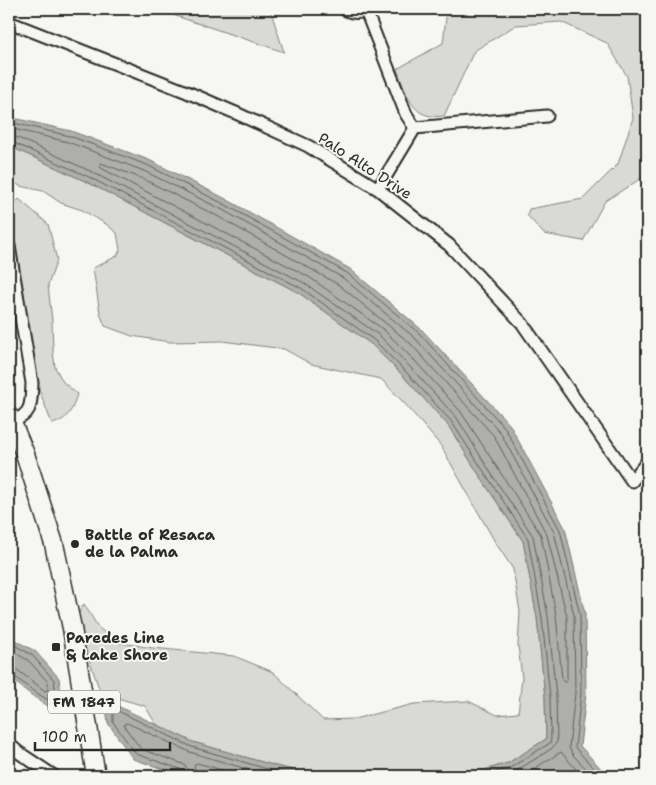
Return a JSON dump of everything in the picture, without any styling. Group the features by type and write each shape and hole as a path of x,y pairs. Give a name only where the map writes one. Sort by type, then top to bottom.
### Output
{"main road":[{"name":"FM 1847","path":"10,418 25,454 56,553 72,628 96,776"}],"street":[{"path":"344,9 352,12 367,10 406,114 416,128"},
{"name":"Palo Alto Drive","path":"9,22 238,114 308,146 378,189 449,245 522,323 632,481 647,462"},
{"path":"416,128 547,116"},
{"path":"378,189 416,128"},
{"path":"9,246 32,383 29,410 20,419 10,418"},
{"path":"9,744 54,776"}],"shaded area":[{"path":"188,9 270,9 284,52 170,14"},
{"path":"447,9 647,9 647,176 605,201 583,241 544,234 527,215 529,209 583,199 618,164 633,118 627,76 607,43 561,22 516,25 474,51 444,116 424,114 408,98 397,69 443,43"},
{"path":"9,146 87,182 299,293 371,344 447,424 523,541 537,618 545,697 546,739 508,763 464,776 318,776 193,742 156,724 145,706 101,694 75,619 84,604 98,627 115,642 153,648 234,656 273,672 323,720 354,719 414,704 468,701 497,715 518,713 522,678 518,645 520,612 513,569 495,542 441,446 381,379 311,364 284,349 222,341 170,342 132,336 105,326 100,313 93,268 117,256 120,250 117,233 82,210 61,203 43,191 20,186 9,179"},
{"path":"19,199 48,224 57,260 48,285 55,367 63,382 77,394 69,413 63,420 52,424 34,376 24,294 9,210"}],"water":[{"path":"9,117 71,131 149,160 226,199 350,269 422,330 510,425 565,528 585,614 586,694 580,746 606,774 647,774 647,776 464,776 508,763 546,739 545,697 537,618 523,541 447,424 371,344 299,293 87,182 9,146"},
{"path":"9,637 35,651 59,678 60,712 40,701 9,677"},
{"path":"105,700 193,742 318,776 184,776 133,759 108,723"}],"place":[{"name":"Battle of Resaca de la Palma","path":"75,544"},
{"name":"Paredes Line & Lake Shore","path":"56,647"}]}
